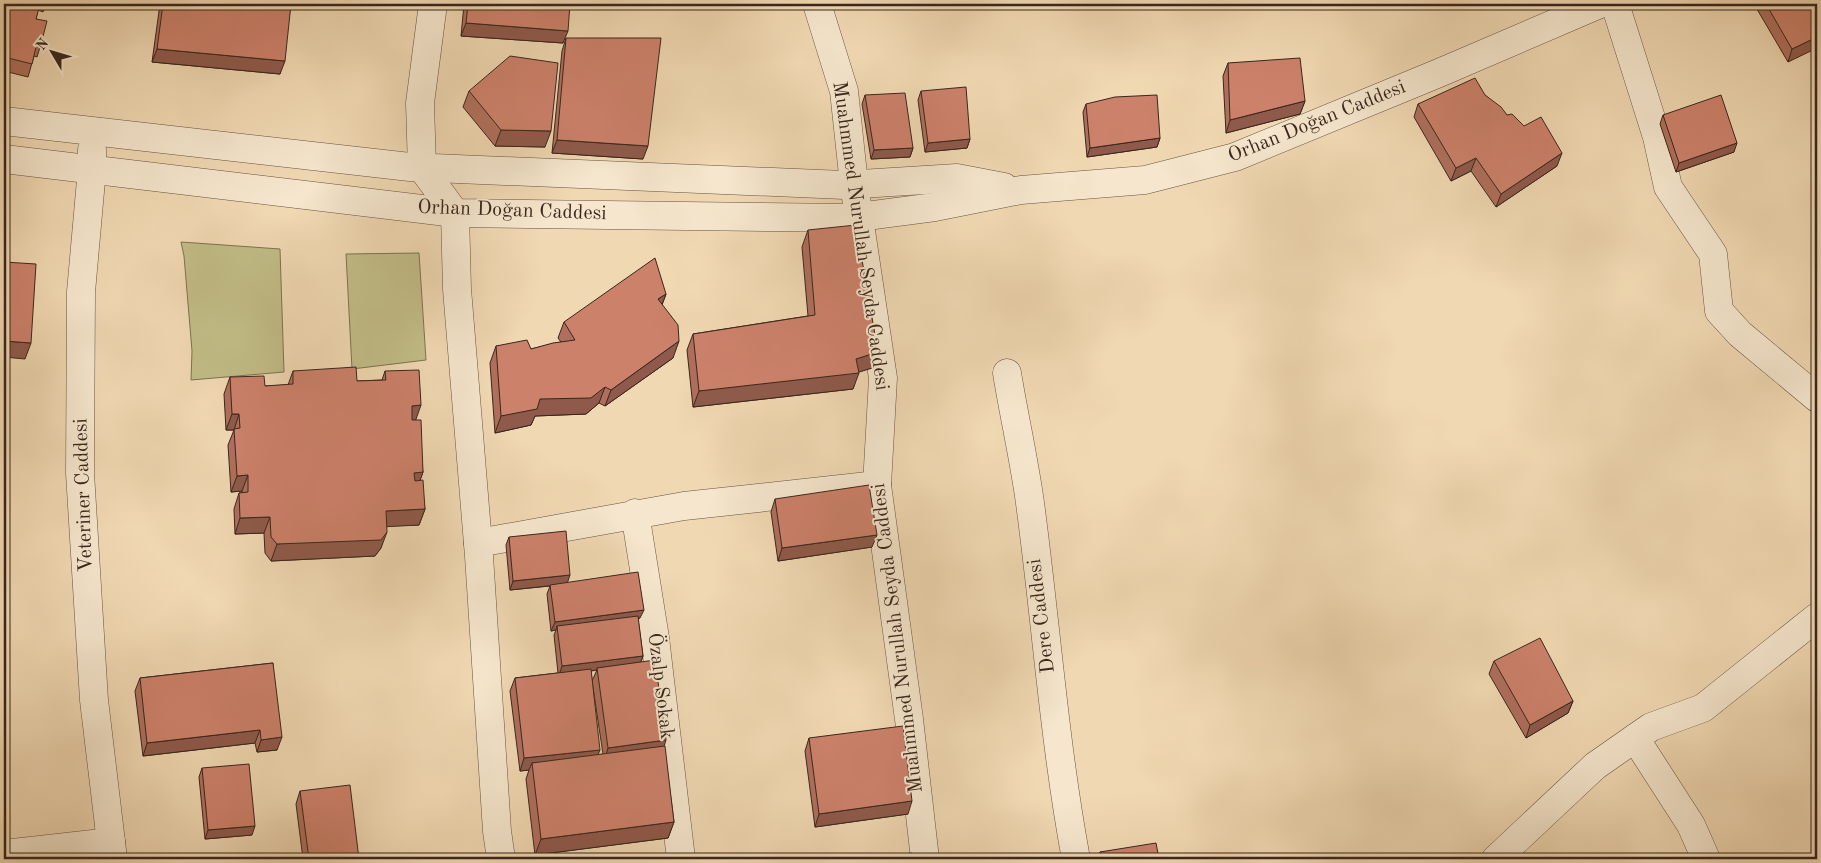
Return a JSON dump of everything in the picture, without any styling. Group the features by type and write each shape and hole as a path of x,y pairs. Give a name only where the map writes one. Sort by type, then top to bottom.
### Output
{"street":[{"path":"433,4 420,103 422,168 456,213 457,289 478,543 497,831 501,859"},
{"name":"Muahmmed Nurullah Seyda Caddesi","path":"817,4 844,91 854,184 883,378 878,485 909,719 925,859"},
{"name":"Orhan Doğan Caddesi","path":"4,158 456,213 851,218 935,207 1021,190 1146,180 1235,157 1600,4"},
{"path":"1614,4 1657,137 1668,187 1712,254 1719,311 1740,334 1817,398"},
{"name":"Orhan Doğan Caddesi","path":"4,121 422,168 854,184 957,178 1021,190"},
{"name":"Veteriner Caddesi","path":"92,131 92,169 81,292 80,473 94,700 112,850"},
{"name":"Dere Caddesi","path":"1007,373 1030,502 1045,647 1066,808 1076,859"},
{"path":"478,543 635,513 878,485"},
{"name":"Özalp Sokak","path":"635,513 654,638 681,859"},
{"path":"1496,859 1595,766 1650,727 1703,708 1817,617"},
{"path":"1635,738 1691,825 1706,859"},
{"path":"4,854 112,850"}],"shaded area":[{"path":"181,242 280,249 284,372 191,380 192,351 184,256"},
{"path":"419,253 426,360 352,369 346,254"}],"building":[{"path":"4,4 40,4 36,19 47,21 41,44 37,43 32,64 4,57"},
{"path":"163,4 291,4 285,61 157,49"},
{"path":"468,4 570,4 568,31 466,23"},
{"path":"1766,4 1817,4 1817,37 1792,49"},
{"path":"566,38 661,38 648,146 557,140"},
{"path":"510,56 558,63 551,131 501,130 469,91"},
{"path":"1300,58 1305,101 1230,120 1228,63"},
{"path":"1475,78 1485,95 1501,107 1507,115 1512,114 1524,126 1541,117 1562,153 1501,194 1476,158 1456,168 1418,104"},
{"path":"966,87 970,139 928,143 921,91"},
{"path":"905,93 913,148 874,150 865,95"},
{"path":"1157,95 1160,138 1090,148 1086,104 1115,97"},
{"path":"1721,95 1737,143 1679,163 1663,115"},
{"path":"856,225 878,352 856,359 859,373 699,391 693,334 815,315 808,230"},
{"path":"655,258 666,294 658,299 678,325 679,341 611,390 605,387 591,398 540,399 537,409 501,416 496,346 527,340 531,349 575,340 564,322"},
{"path":"4,262 36,264 31,343 4,341"},
{"path":"356,367 357,381 386,380 385,371 419,370 421,405 412,406 412,420 421,420 423,472 414,473 415,481 423,480 425,509 386,511 387,532 381,540 277,544 271,537 270,517 240,518 239,493 248,492 248,475 237,476 234,429 240,428 239,414 232,414 230,377 264,376 265,386 293,384 293,371"},
{"path":"869,485 877,535 782,548 775,499"},
{"path":"566,531 570,575 513,581 509,537"},
{"path":"638,572 644,610 555,622 550,585"},
{"path":"638,616 643,656 562,666 557,626"},
{"path":"1540,638 1573,701 1530,725 1494,661"},
{"path":"655,660 666,740 608,748 597,668"},
{"path":"273,663 282,737 261,740 260,730 147,743 140,678"},
{"path":"591,669 600,750 524,758 515,678"},
{"path":"903,726 912,801 819,814 809,738"},
{"path":"665,746 674,822 541,839 532,763"},
{"path":"249,764 255,826 208,830 202,768"},
{"path":"350,785 359,859 309,859 300,791"},
{"path":"1156,843 1159,859 1101,859 1100,852"},
{"path":"912,853 913,859 873,859 873,858"}]}
